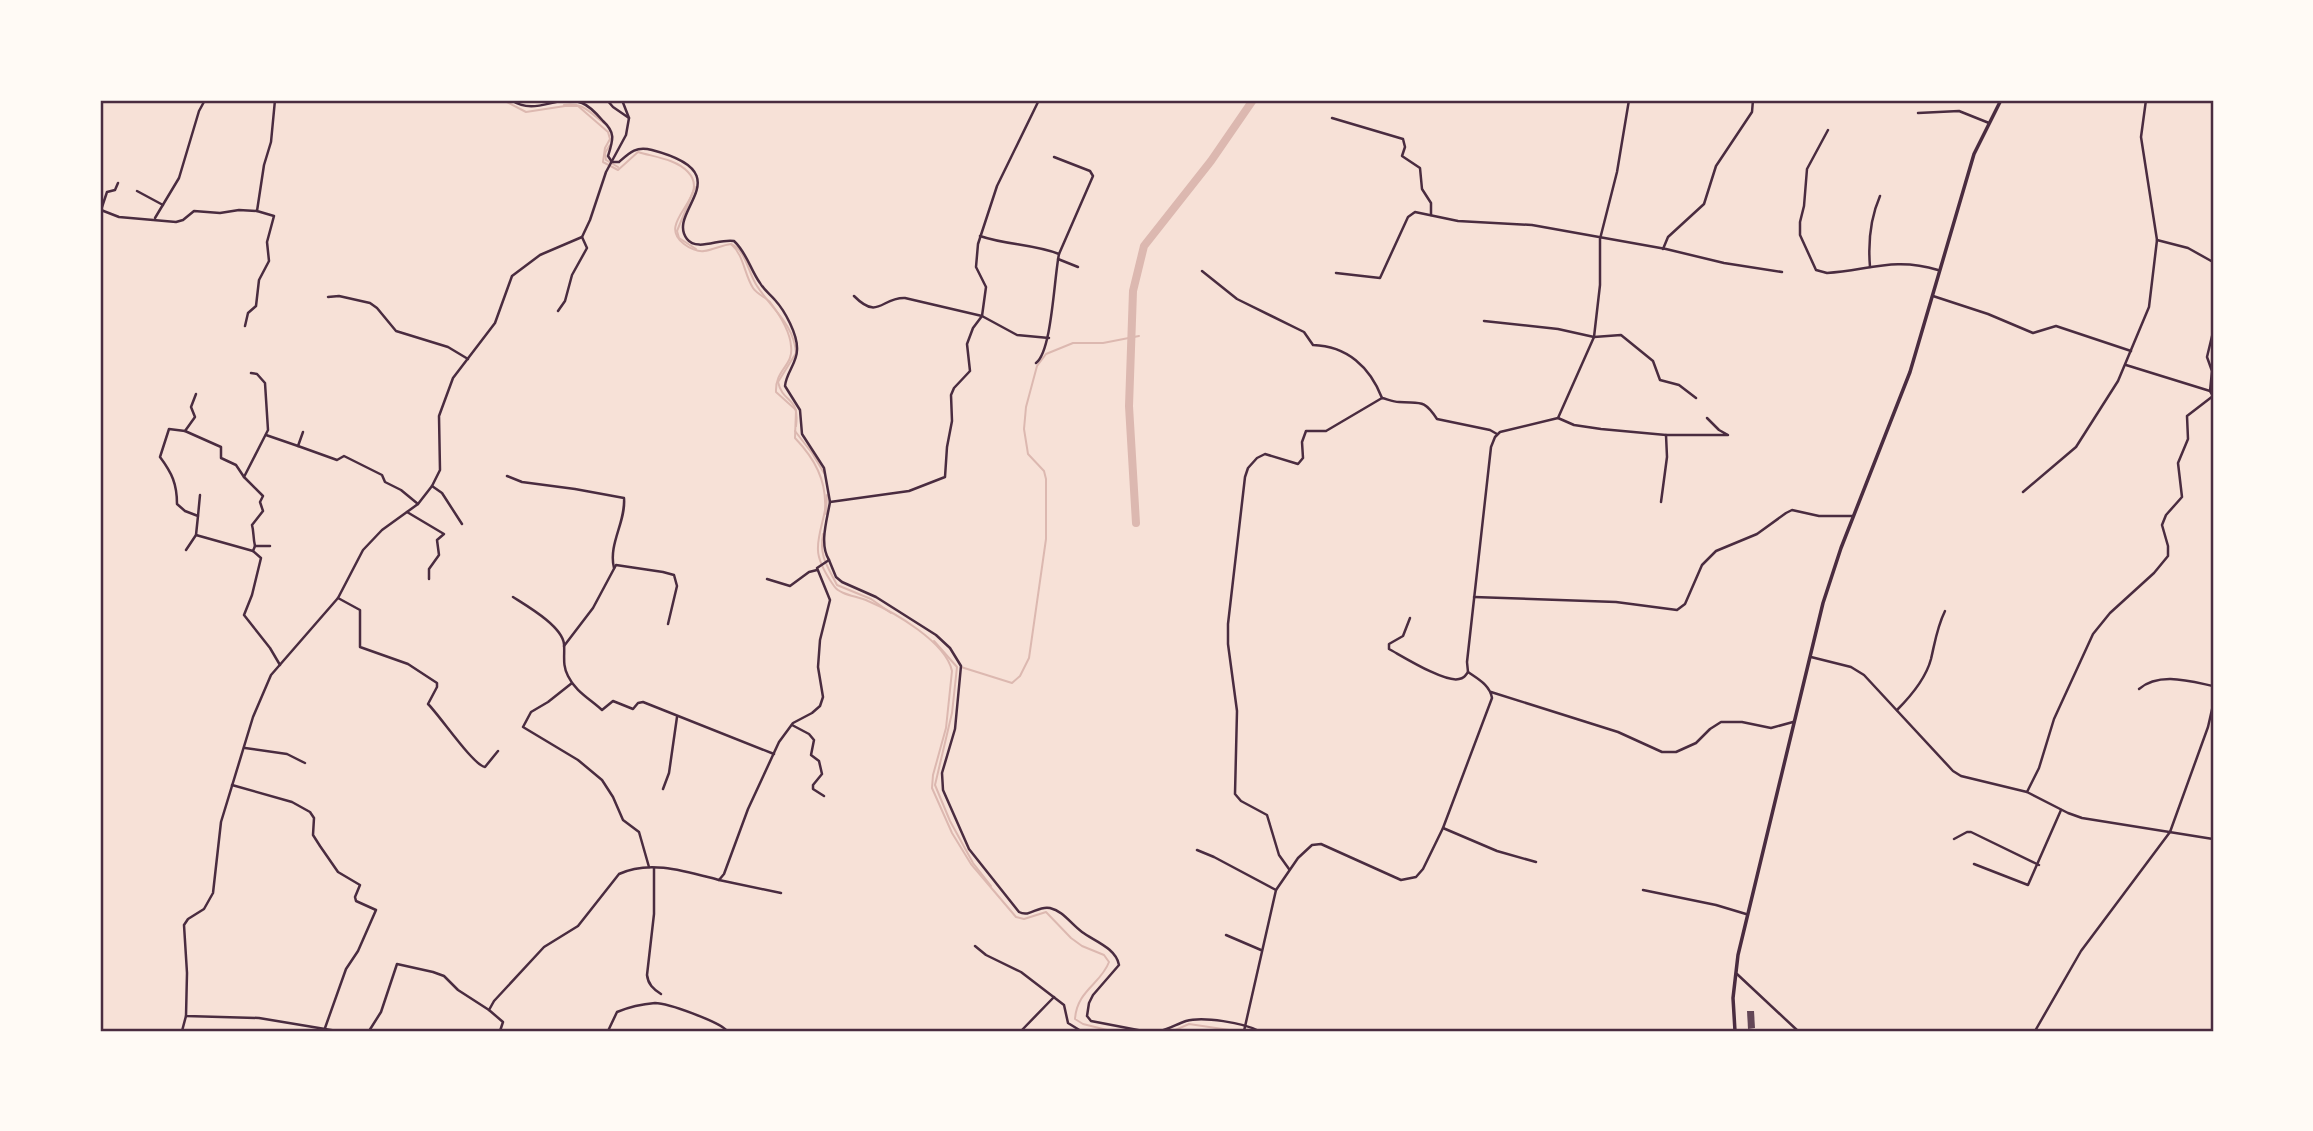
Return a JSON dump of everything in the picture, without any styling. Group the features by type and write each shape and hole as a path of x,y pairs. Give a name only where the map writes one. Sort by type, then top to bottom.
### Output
{"main road":[{"path":"1735,1031 1735,972 1746,914 1833,570 1910,372 1974,154 2001,100"}],"street":[{"path":"155,219 179,178 199,111 205,100"},
{"path":"257,211 264,165 271,142 275,100"},
{"path":"511,100 525,106 548,105 564,100 587,106 612,131 608,156 612,163"},
{"path":"607,100 629,118"},
{"path":"183,1031 187,973 184,925 188,919 204,909 213,893 221,822 261,695 271,675 338,598 363,550 382,530 418,504 432,486 440,470 438,431 443,402 453,378 495,323 512,276 540,255 582,237 606,172 626,135 629,118 622,100"},
{"path":"830,502 909,491 945,477 952,421 951,395 970,371 967,344 972,328 982,316 986,287 975,261 980,236 997,186 1039,100"},
{"path":"1558,418 1594,337 1600,285 1600,239 1617,172 1629,100"},
{"path":"1663,249 1668,237 1704,204 1716,166 1752,112 1753,100"},
{"path":"2022,492 2072,452 2126,365 2150,303 2157,240 2141,137 2146,100"},
{"path":"1918,113 1959,111 1989,123"},
{"path":"1332,118 1403,139 1405,147 1402,156 1420,168 1422,189 1431,203 1431,215"},
{"path":"1828,130 1806,172 1800,234 1818,272 1912,263 1938,270"},
{"path":"612,163 619,163 634,150 642,148 682,160 694,172 697,189 685,221 685,234 689,242 696,244 728,240 737,243 748,258 758,282 776,300 797,344 797,352 787,373 785,386 800,410 802,434 824,468 830,502 824,539 827,561 842,582 876,597 936,635 957,658 962,673 955,729 942,781 943,790 969,849 1018,912 1028,914 1044,907 1060,912 1117,958 1119,965 1089,1003 1087,1016 1091,1021 1143,1031"},
{"path":"1036,363 1041,359 1049,338 1059,256 1093,176 1090,171 1054,157"},
{"path":"118,183 116,190 107,192 102,201 102,211 111,215 176,222 194,211 257,211 274,216 267,242 268,261 259,280 256,306 248,313 245,326"},
{"path":"137,191 163,205"},
{"path":"1870,267 1869,241 1880,196"},
{"path":"1336,273 1380,278 1410,214 1415,212 1458,221 1532,225 1782,272"},
{"path":"980,236 1044,248 1078,267"},
{"path":"558,311 565,301 572,275 587,248 582,237"},
{"path":"2157,240 2188,248 2213,262"},
{"path":"1202,271 1237,299 1304,332 1313,345 1332,348 1353,358 1374,379 1382,398"},
{"path":"328,297 339,296 370,303 396,331 448,346 468,359"},
{"path":"854,296 870,308 880,308 897,298 905,298 982,316 1017,335 1049,338"},
{"path":"1932,296 2033,332 2056,326 2131,351"},
{"path":"1484,321 1558,329 1594,337 1621,335 1653,361 1660,380 1679,386 1696,398"},
{"path":"2027,792 2039,768 2054,719 2093,634 2110,613 2154,573 2168,556 2162,525 2166,515 2182,497 2178,463 2188,439 2188,416 2213,397 2210,391 2212,371 2207,356 2213,332"},
{"path":"2126,365 2210,391"},
{"path":"244,477 269,426 266,388 257,374 251,373"},
{"path":"186,431 195,417 191,407 196,394"},
{"path":"1289,869 1279,855 1267,815 1241,801 1235,794 1237,711 1228,624 1248,467 1265,454 1298,464 1303,458 1302,442 1306,431 1330,429 1374,400 1382,398 1399,402 1421,402 1441,421 1490,430 1497,434"},
{"path":"1410,618 1405,633 1389,644 1389,649 1427,670 1454,680 1464,677 1468,672 1487,471 1491,447 1497,434 1534,422 1558,418 1583,427 1666,435 1728,435 1707,418"},
{"path":"198,516 178,505 178,489 174,477 160,457 168,430 186,431 221,447 221,458 236,465 263,496 263,511 251,525 255,531 254,549 261,558 244,615 270,648 279,665"},
{"path":"298,446 303,432"},
{"path":"266,435 337,460 343,456 360,463 382,475 385,482 401,490 418,504"},
{"path":"1661,502 1667,457 1666,435"},
{"path":"507,476 522,482 622,497 624,503 612,556 614,568"},
{"path":"432,486 442,493 462,524"},
{"path":"187,550 195,535 200,495"},
{"path":"1474,597 1616,602 1677,610 1685,604 1702,565 1716,551 1757,534 1786,513 1792,510 1819,516 1853,516"},
{"path":"407,512 444,534 437,540 439,555 429,569 429,579"},
{"path":"195,535 254,549 270,546"},
{"path":"768,579 790,586 827,561"},
{"path":"564,646 593,608 614,568 620,565 674,575 677,586 668,624"},
{"path":"719,880 774,754 792,724 812,713 820,706 823,697 818,667 820,640 830,600 817,568"},
{"path":"513,597 545,619 562,638 564,663 572,683 602,710 613,701 633,709 643,702 774,754"},
{"path":"338,598 360,610 360,647 408,664 437,682 428,704 480,766 485,767 498,751"},
{"path":"1897,710 1909,697 1929,663 1945,611"},
{"path":"1809,657 1855,669 1870,681 1940,759 1959,775 2027,792 2082,818 2213,839"},
{"path":"1468,672 1484,683 1491,692 1618,732 1662,752 1676,752 1696,743 1721,722 1742,722 1770,728 1794,722"},
{"path":"2138,689 2155,679 2213,685"},
{"path":"572,683 531,712 523,727 578,760 602,780 624,820 639,832 652,868 654,914 648,981 653,989 661,994"},
{"path":"1246,1028 1276,890 1289,869 1307,849 1321,844 1378,872 1406,880 1416,877 1423,869 1443,828 1490,707 1491,692"},
{"path":"2035,1031 2081,951 2170,832 2208,727 2213,705"},
{"path":"663,789 677,717"},
{"path":"792,724 814,740 811,755 819,761 822,774 813,789 824,796"},
{"path":"245,748 288,754 305,763"},
{"path":"232,785 292,802 310,812 314,818 313,835 320,846 338,872 360,887 356,901 376,911 359,951 346,969 325,1028"},
{"path":"1974,864 2026,886 2039,865 2061,810"},
{"path":"1443,828 1497,851 1536,862"},
{"path":"1954,839 1971,832 2039,865"},
{"path":"1197,850 1276,890"},
{"path":"489,1010 494,1001 544,947 579,926 619,874 652,868 676,869 781,893"},
{"path":"1643,890 1746,914"},
{"path":"1226,934 1261,950"},
{"path":"975,946 986,955 1021,972 1064,1004 1068,1023 1081,1031"},
{"path":"369,1031 381,1012 397,964 444,976 458,990 503,1022 500,1031"},
{"path":"1735,972 1798,1031"},
{"path":"1021,1031 1054,997"},
{"path":"608,1031 617,1012 652,1003 700,1016 723,1026 727,1031"},
{"path":"186,1016 259,1018 337,1031"},
{"path":"1160,1031 1189,1020 1204,1020 1259,1031"}],"building":[{"path":"1747,1011 1754,1011 1755,1028 1748,1029"}],"waterway":[{"path":"503,100 526,112 578,106 608,132 610,139 605,148 603,162 618,170 638,152 671,161 688,172 693,181 693,191 678,218 675,227 677,236 686,245 699,251 731,244 739,254 753,288 770,302 789,334 790,358 778,378 776,392 796,410 795,438 818,470 824,489 825,510 818,552 826,572 840,591 864,599 904,620 930,639 948,660 952,671 946,728 932,788 952,833 971,864 1016,917 1024,919 1046,912 1071,938 1104,955 1109,962 1080,1001 1075,1019 1083,1024 1111,1031"},
{"path":"1136,523 1129,406 1133,291 1144,246 1211,161 1253,100"},
{"path":"564,105 581,106 604,123"},
{"path":"610,145 605,153 606,160 618,167"},
{"path":"695,187 677,231 679,238 696,249"},
{"path":"731,244 740,251 757,286 791,333 796,353 778,382 783,394 796,410 796,426"},
{"path":"961,667 1012,683 1020,676 1029,658 1046,539 1046,479 1044,471 1028,454 1024,429 1026,407 1037,366 1046,354 1073,343 1103,343 1139,336"},
{"path":"795,431 824,473"},
{"path":"826,514 827,495"},
{"path":"823,534 823,555 837,585 871,599 891,613"},
{"path":"934,641 957,667 952,713 935,785 950,821 973,863 991,886"},
{"path":"1173,1031 1189,1024 1236,1031"}]}
